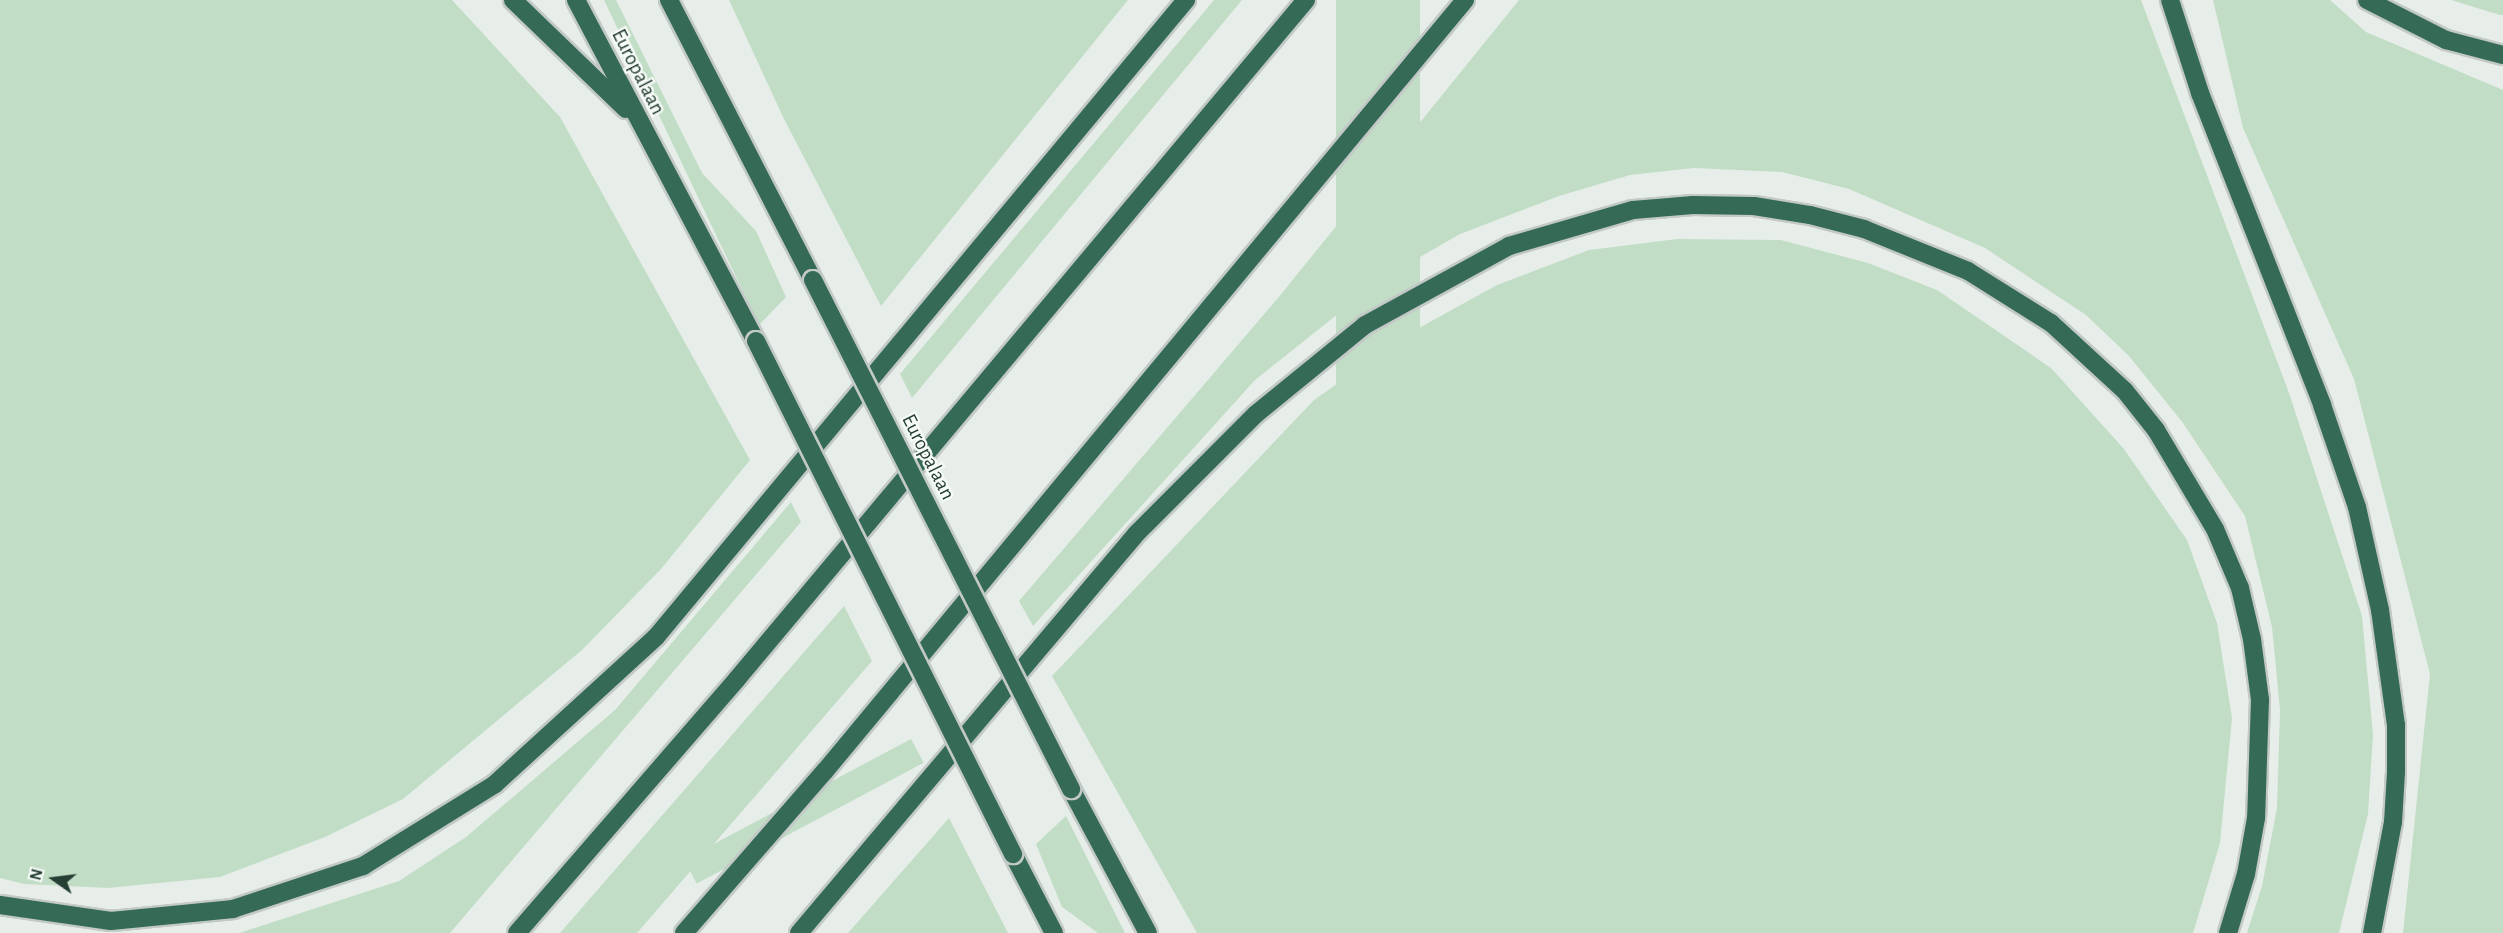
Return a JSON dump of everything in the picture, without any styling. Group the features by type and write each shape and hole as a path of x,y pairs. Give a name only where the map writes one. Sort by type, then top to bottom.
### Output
{"highway":[{"path":"513,0 635,117"},
{"name":"Europalaan","path":"576,0 635,117 756,341 1054,933"},
{"name":"Europalaan","path":"669,0 1071,789 1148,933"},
{"path":"0,905 111,921 233,909 363,866 495,784 656,637 1186,0"},
{"path":"517,933 737,679 1306,0"},
{"path":"684,933 848,743 1465,0"},
{"path":"2170,0 2200,93 2326,417 2357,507 2380,610 2396,724 2396,772 2392,832 2372,933"},
{"path":"2367,0 2446,40 2503,55"},
{"path":"799,933 1137,533 1257,414 1356,332 1509,246 1633,210 1693,205 1754,206 1810,215 1864,229 1968,271 2051,323 2125,391 2156,430 2215,529 2240,588 2253,639 2260,700 2256,818 2246,874 2228,933"}],"green space":[{"path":"0,0 452,0 560,117 750,460 661,569 582,650 403,799 325,837 220,877 108,888 24,884 0,878"},
{"path":"604,0 616,0 702,173 756,231 786,297 759,325"},
{"path":"729,0 1128,0 881,306 783,117"},
{"path":"1214,0 1242,0 912,398 900,374"},
{"path":"1336,0 1420,0 1420,603 1336,603"},
{"path":"1519,0 2141,0 2289,393 2362,616 2373,735 2368,814 2339,933 2247,933 2262,886 2277,808 2280,710 2272,627 2245,516 2183,423 2129,356 2086,315 1985,248 1849,189 1782,172 1694,168 1630,175 1559,196 1460,234 1382,279 1255,380 1033,626 1019,601 1278,298"},
{"path":"2213,0 2330,0 2366,32 2503,90 2503,933 2403,933 2430,674 2354,379 2243,128"},
{"path":"2451,0 2503,0 2503,15 2500,15"},
{"path":"1677,239 1781,240 1868,263 1937,290 2051,368 2124,449 2187,540 2217,623 2232,718 2220,843 2193,933 1197,933 1052,676 1314,400 1408,334 1497,285 1589,250"},
{"path":"791,502 801,522 450,933 239,933 399,881 466,837 615,710"},
{"path":"844,606 872,661 637,933 560,933"},
{"path":"911,739 924,763 697,883 684,860"},
{"path":"1066,816 1125,933 1098,933 1062,907 1036,844"},
{"path":"949,818 1008,933 848,933"}]}
